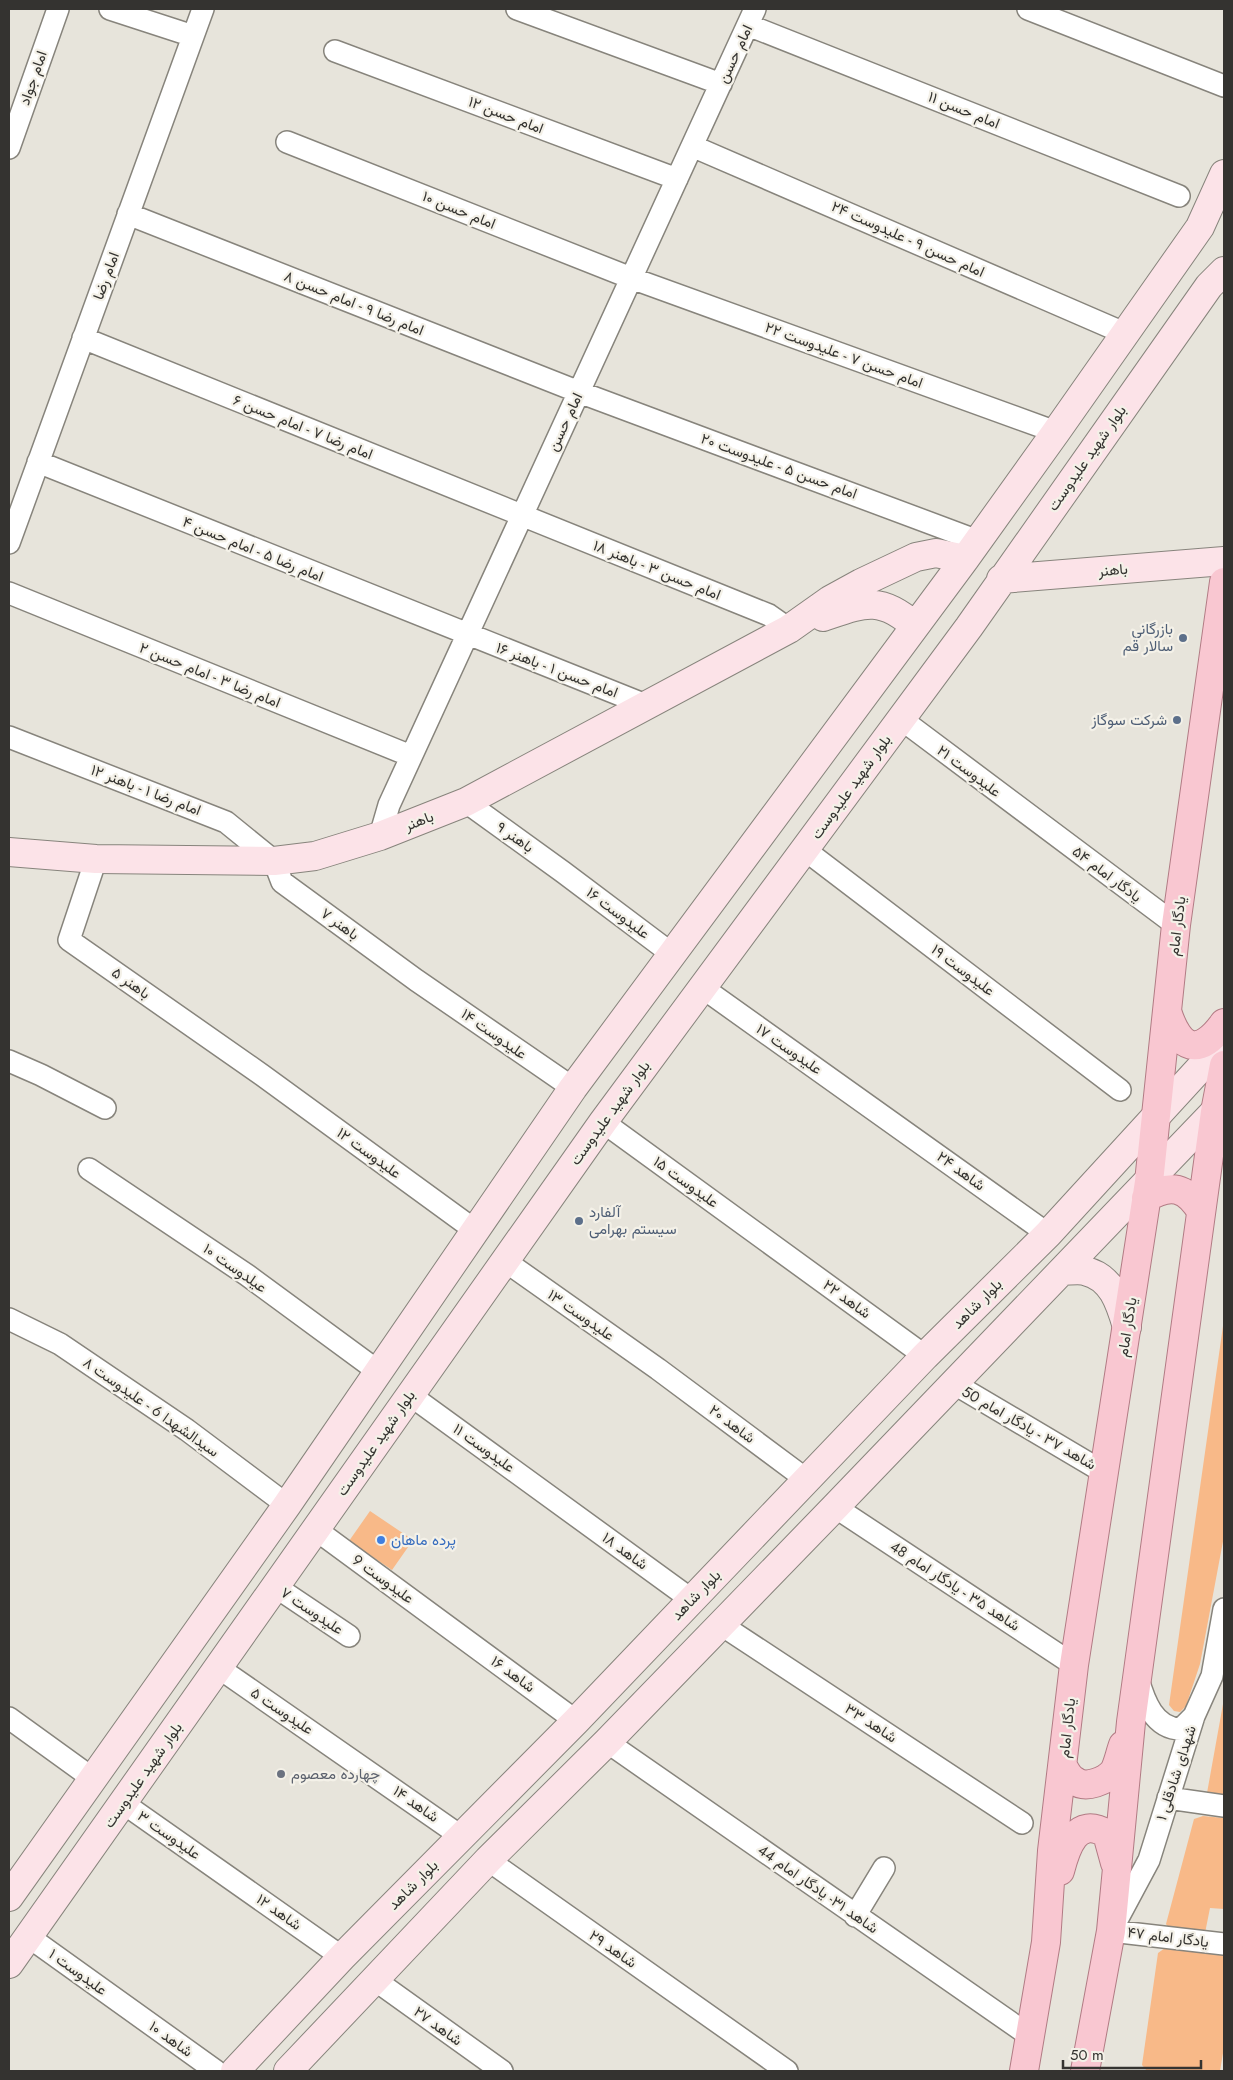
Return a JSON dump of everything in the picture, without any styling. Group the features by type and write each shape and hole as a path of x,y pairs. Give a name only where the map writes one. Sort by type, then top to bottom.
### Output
{"main road":[{"path":"9,1897 379,1372 573,1088 972,550 1124,333 1212,224 1224,174"},
{"name":"بلوار شهید علیدوست","path":"9,1964 603,1122 901,719 1209,286 1224,271"},
{"name":"باهنر","path":"9,852 96,859 274,861 315,856 380,836 466,802 789,629 838,596 916,557 972,550"},
{"name":"باهنر","path":"1002,579 1224,561"},
{"name":"یادگار امام","path":"1024,2071 1046,1942 1052,1851 1074,1665 1148,1190 1176,925 1224,582"},
{"name":"باهنر","path":"789,629 846,609 882,604 895,610 915,626"},
{"path":"1167,1011 1172,1027 1180,1039 1191,1045 1198,1045 1209,1041 1224,1023"},
{"name":"بلوار شاهد","path":"235,2071 342,1958 576,1721 925,1356 1048,1234 1224,1042"},
{"path":"1085,2071 1111,1930 1137,1674 1201,1211 1220,1107 1224,1065"},
{"path":"288,2071 488,1860 607,1742 1062,1271 1148,1190 1220,1107"},
{"path":"1148,1190 1180,1190 1191,1195 1201,1211"},
{"path":"1062,1271 1083,1270 1100,1276 1114,1292 1122,1308 1127,1327"},
{"path":"441,1282 473,1306"},
{"path":"1063,1766 1068,1776 1076,1783 1096,1783 1106,1778 1114,1771 1131,1722"},
{"path":"1046,1942 1060,1872 1070,1839 1087,1829 1100,1830 1107,1834 1113,1852 1117,1875"}],"street":[{"name":"امام جواد","path":"9,148 58,9"},
{"path":"110,9 193,36"},
{"name":"امام رضا","path":"9,543 203,9"},
{"path":"517,9 721,84"},
{"path":"1028,9 1224,86"},
{"name":"امام حسن","path":"380,836 389,805 752,17"},
{"name":"امام حسن ۱۱","path":"752,17 1179,196"},
{"name":"امام حسن ۱۲","path":"335,51 677,180"},
{"name":"امام حسن ۱۰","path":"287,142 632,278"},
{"name":"امام حسن ۹ - علیدوست ۲۴","path":"692,146 1124,333"},
{"name":"امام رضا ۹ - امام حسن ۸","path":"128,214 579,392"},
{"name":"امام حسن ۷ - علیدوست ۲۲","path":"632,278 1056,432"},
{"name":"امام رضا ۷ - امام حسن ۶","path":"83,338 522,515"},
{"name":"امام حسن ۵ - علیدوست ۲۰","path":"579,392 972,550"},
{"name":"امام رضا ۵ - امام حسن ۴","path":"38,462 467,635"},
{"name":"امام حسن ۳ - باهنر ۱۸","path":"522,515 769,615 789,629"},
{"name":"امام رضا ۳ - امام حسن ۲","path":"9,593 412,756"},
{"name":"امام حسن ۱ - باهنر ۱۶","path":"467,635 648,706"},
{"name":"علیدوست ۲۱","path":"901,719 1037,822"},
{"name":"امام رضا ۱ - باهنر ۱۲","path":"9,737 226,822 274,861"},
{"name":"باهنر ۹","path":"466,802 564,872"},
{"name":"یادگار امام ۵۴","path":"1037,822 1176,925"},
{"name":"علیدوست ۱۹","path":"805,850 1120,1090"},
{"name":"باهنر ۵","path":"96,859 69,940 262,1075"},
{"name":"باهنر ۷","path":"274,861 282,882 416,980"},
{"name":"علیدوست ۱۶","path":"564,872 672,954"},
{"name":"علیدوست ۱۴","path":"416,980 573,1088"},
{"name":"علیدوست ۱۷","path":"703,988 875,1109"},
{"path":"9,1061 42,1075 105,1108"},
{"name":"علیدوست ۱۲","path":"262,1075 476,1231"},
{"name":"شاهد ۲۴","path":"875,1109 1048,1234"},
{"name":"علیدوست ۱۵","path":"603,1122 769,1242"},
{"name":"عیلدوست ۱۰","path":"89,1169 247,1275 379,1372"},
{"name":"شاهد ۲۲","path":"769,1242 925,1356"},
{"name":"علیدوست ۱۳","path":"505,1261 658,1369"},
{"name":"سیدالشهدا 6 - علیدوست ۸","path":"9,1319 60,1344 187,1430 286,1505"},
{"name":"شاهد ۲۰","path":"658,1369 807,1480"},
{"name":"شاهد ۳۷ - یادگار امام 50","path":"953,1383 1105,1472"},
{"name":"علیدوست ۱۱","path":"410,1395 557,1502"},
{"name":"شاهد ۱۸","path":"557,1502 692,1600"},
{"name":"شاهد ۳۵ - یادگار امام 48","path":"835,1507 1074,1665"},
{"name":"علیدوست 9","path":"315,1529 450,1628"},
{"name":"علیدوست ۷","path":"276,1587 349,1636"},
{"name":"شهدای شادقلی ۱","path":"1111,1930 1149,1860 1194,1716 1218,1677 1224,1609"},
{"name":"شاهد ۳۳","path":"720,1624 1022,1822"},
{"name":"شاهد ۱۶","path":"450,1628 576,1721"},
{"name":"علیدوست ۵","path":"219,1668 345,1755"},
{"path":"1137,1674 1144,1700 1161,1722 1172,1729 1181,1729 1194,1716"},
{"path":"9,1718 92,1778"},
{"name":"شاهد ۳۱- یادگار امام 44","path":"607,1742 1030,2036"},
{"name":"شاهد ۱۴","path":"345,1755 462,1837"},
{"path":"1168,1798 1224,1806"},
{"name":"علیدوست ۳","path":"123,1803 216,1868"},
{"name":"شاهد ۲۹","path":"488,1860 787,2071"},
{"name":"شاهد ۱۲","path":"216,1868 342,1958"},
{"path":"855,1916 884,1868"},
{"name":"یادگار امام ۴۷","path":"1111,1930 1224,1944"},
{"name":"علیدوست ۱","path":"29,1937 127,2007"},
{"name":"شاهد ۲۷","path":"375,1980 502,2071"},
{"name":"شاهد ۱۰","path":"127,2007 216,2071"}],"building":[{"path":"1223,1326 1224,1536 1200,1664 1186,1706 1180,1712 1174,1711 1169,1705"},
{"name":"پرده ماهان","path":"370,1511 413,1540 392,1570 349,1541"},
{"path":"1224,1704 1224,1797 1207,1793"},
{"path":"1203,1816 1224,1818 1224,1909 1210,1908 1205,1933 1169,1929 1166,1924 1194,1819"},
{"path":"1165,1948 1224,1955 1224,2047 1220,2071 1147,2071 1142,2065 1158,1953"}],"place":[{"name":"بازرگانی سالار قم","path":"1183,638"},
{"name":"شرکت سوگاز","path":"1177,720"},
{"name":"آلفارد سیستم بهرامی","path":"579,1221"},
{"name":"پرده ماهان","path":"381,1540"},
{"name":"چهارده معصوم","path":"281,1774"}]}
